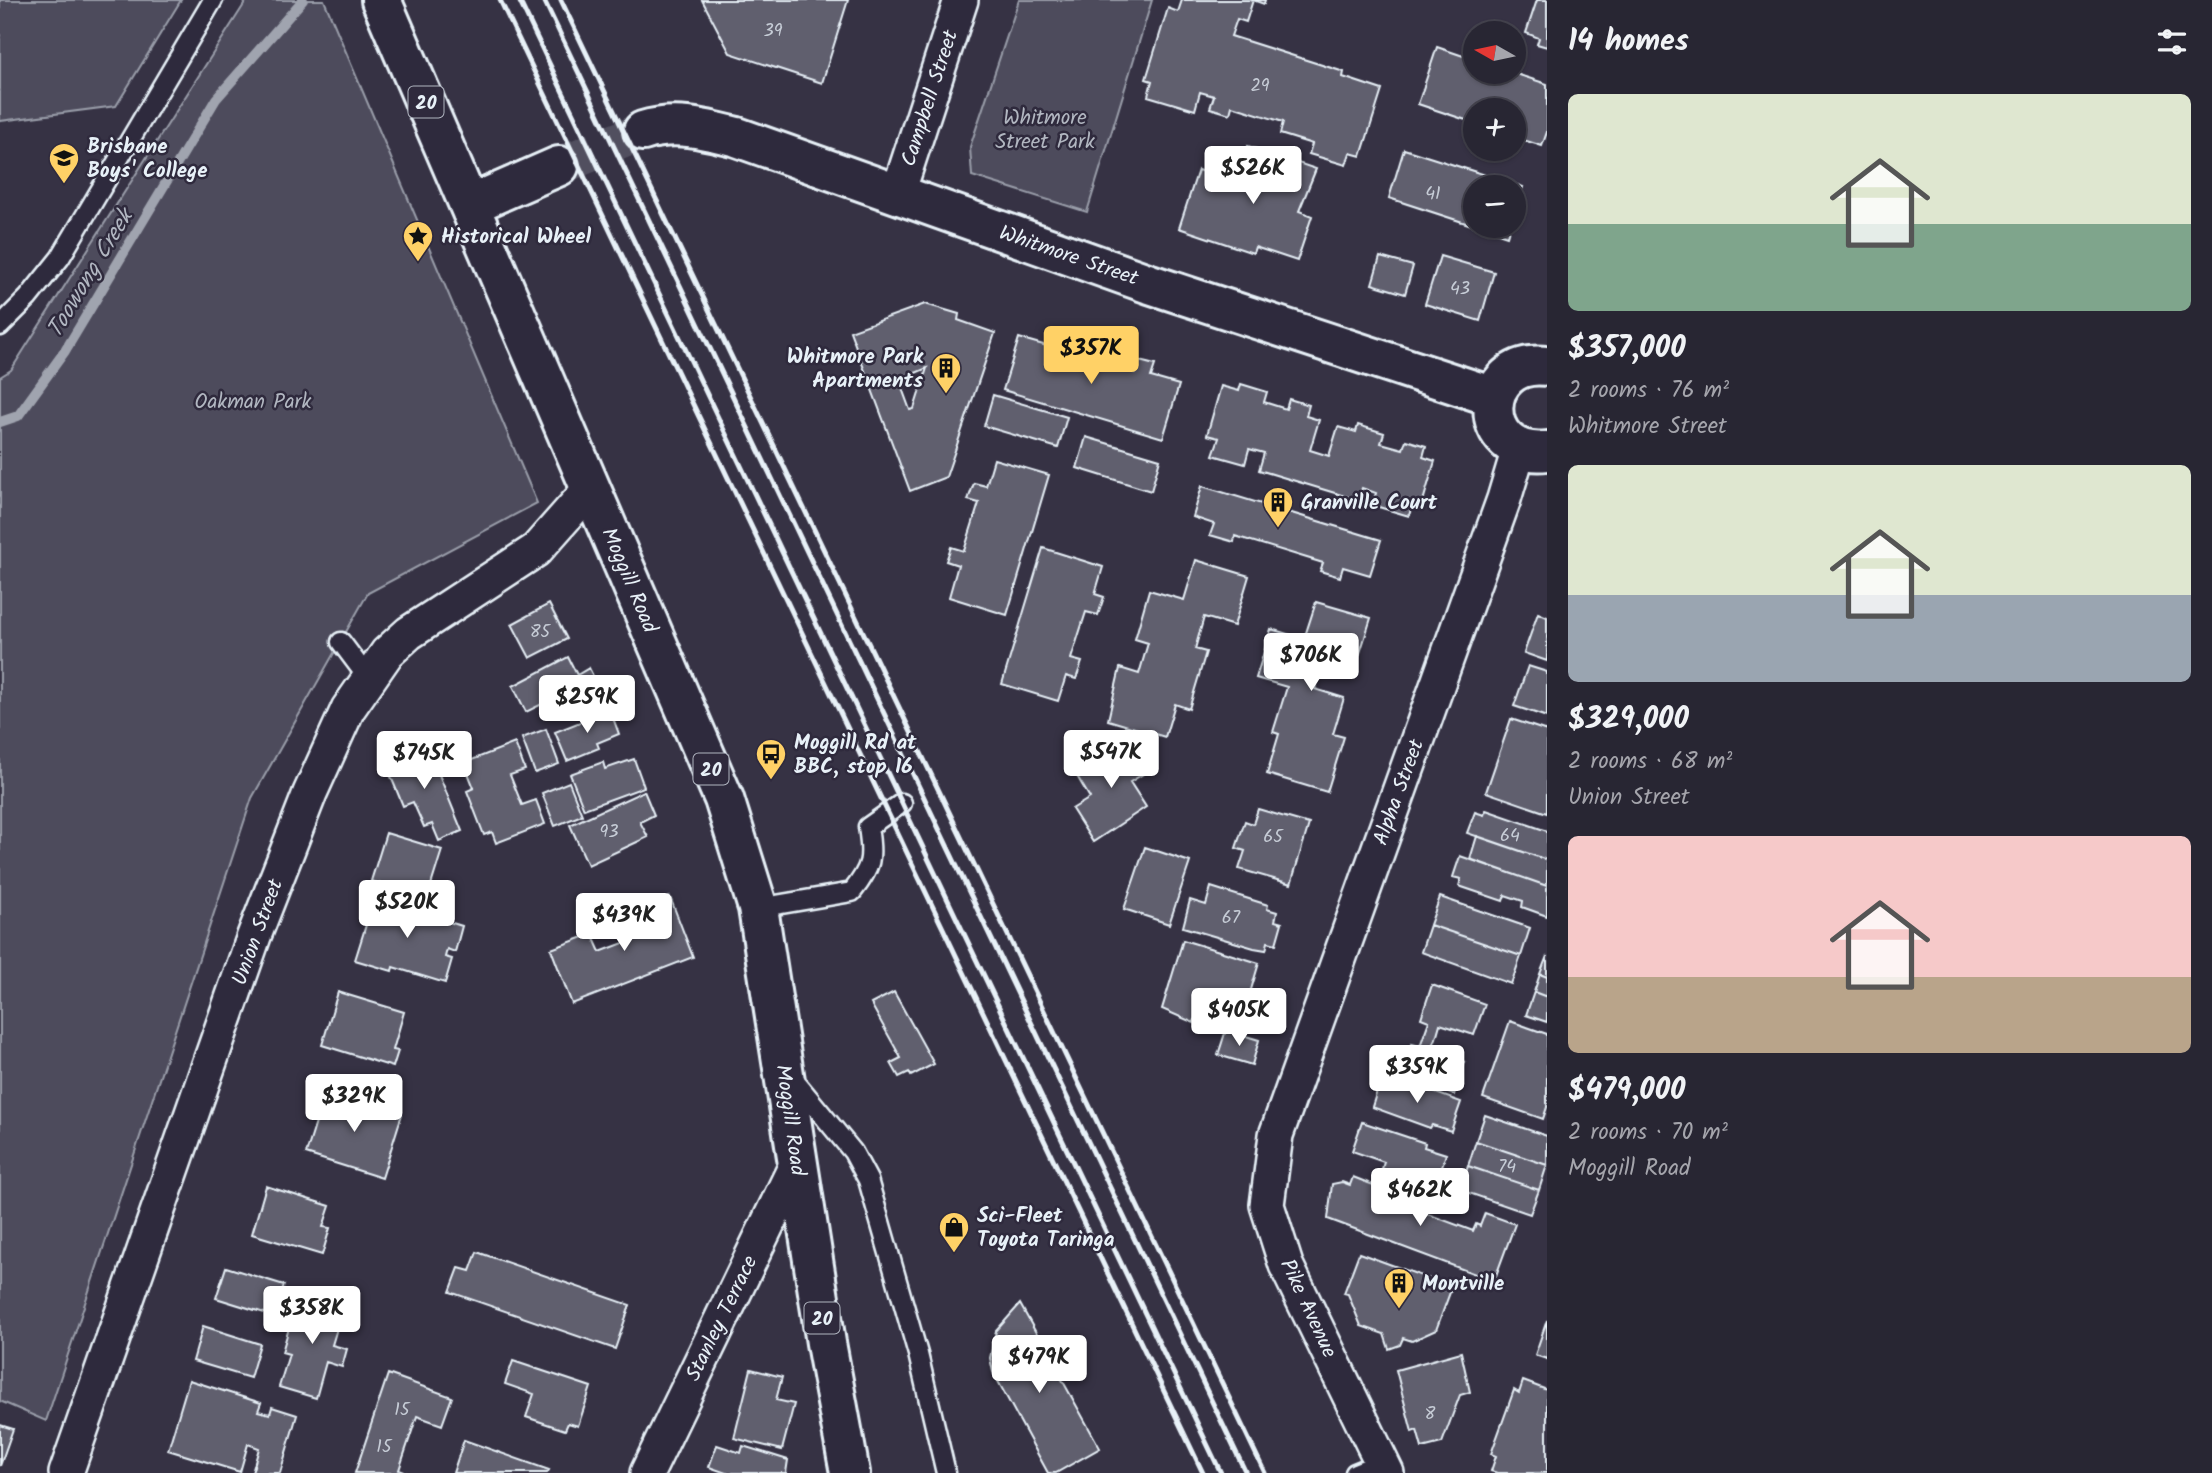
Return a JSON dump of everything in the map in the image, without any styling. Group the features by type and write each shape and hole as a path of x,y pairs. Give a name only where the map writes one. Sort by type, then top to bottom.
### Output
{"main road":[{"name":"Moggill Road","path":"381,0 724,799 758,908 797,1163 850,1473"},
{"name":"Whitmore Street","path":"643,131 660,125 695,127 737,137 897,196 1494,397"},
{"path":"470,205 559,166"},
{"path":"1494,397 1500,384 1521,367 1547,366"},
{"name":"Alpha Street","path":"1494,397 1492,409 1500,433 1533,450"}],"street":[{"name":"Campbell Street","path":"897,196 961,0"},
{"name":"Alpha Street","path":"1276,1135 1504,499 1533,450"},
{"name":"Union Street","path":"66,1473 254,936 310,793 348,709 387,653 409,634 536,550 590,489"},
{"name":"Pike Avenue","path":"1276,1135 1267,1205 1286,1265 1375,1469"},
{"name":"Stanley Terrace","path":"647,1473 797,1163"}],"lane":[{"path":"0,326 28,298 60,258 213,0"},
{"path":"341,642 368,677"},
{"path":"758,908 852,892 868,873 872,854 868,827 902,803"},
{"path":"783,1064 815,1109 853,1152 868,1180 918,1354 946,1473"}],"green space":[{"path":"0,0 181,0 116,106 0,121"},
{"name":"Oakman Park","path":"247,0 324,0 537,503 368,593 252,798 46,1421 0,1401 0,377 11,370"},
{"name":"Whitmore Street Park","path":"1019,0 1152,0 1087,212 972,176 970,147"}],"building":[{"path":"702,0 848,0 822,83 730,53"},
{"path":"1182,0 1253,0 1246,22 1237,19 1231,36 1344,72 1343,77 1382,90 1361,156 1350,153 1346,165 1309,154 1312,144 1280,134 1283,122 1232,106 1230,114 1210,108 1214,96 1200,92 1195,110 1148,96 1152,81 1146,79 1168,8 1178,12"},
{"path":"1537,0 1547,0 1547,47 1537,44 1539,38 1526,33"},
{"path":"1437,47 1463,56 1463,84 1526,84 1526,77 1547,84 1547,132 1542,146 1526,141 1526,98 1463,98 1463,119 1418,104"},
{"path":"1248,146 1316,169 1299,211 1312,216 1297,261 1255,247 1253,253 1179,228 1198,170 1239,183"},
{"path":"1404,149 1485,175 1463,175 1463,222 1389,198"},
{"path":"1440,256 1494,272 1480,321 1425,304"},
{"path":"1380,257 1413,266 1405,294 1372,284"},
{"name":"Whitmore Park Apartments","path":"925,304 959,314 958,320 995,333 946,477 910,491 850,331","holes":["927,368 914,409 910,410 899,380"]},
{"path":"1052,331 1068,336 1063,351 1136,373 1139,361 1155,365 1151,377 1179,385 1163,438 1003,390 1019,338 1047,346"},
{"path":"1241,384 1267,392 1264,402 1286,409 1289,399 1309,405 1306,416 1319,420 1310,450 1329,456 1338,427 1356,432 1358,425 1384,433 1381,443 1403,449 1406,440 1426,446 1423,457 1435,461 1421,508 1412,505 1409,516 1372,505 1376,493 1362,488 1358,500 1259,470 1264,453 1249,449 1245,464 1213,455 1219,438 1207,435 1221,386 1239,391"},
{"path":"993,395 1067,417 1058,448 984,426"},
{"path":"1086,437 1160,459 1151,491 1077,468"},
{"path":"994,459 1049,475 1007,615 949,597 958,565 946,561 951,547 964,551 979,503 968,500 974,483 986,486"},
{"name":"Granville Court","path":"1202,486 1381,540 1370,575 1343,567 1340,577 1320,571 1323,563 1235,536 1234,542 1210,535 1214,524 1193,517"},
{"path":"1043,548 1103,567 1095,594 1104,597 1098,615 1086,612 1071,659 1082,662 1076,679 1066,676 1058,701 1002,684"},
{"path":"1196,560 1249,576 1234,626 1204,617 1195,649 1206,652 1189,709 1175,704 1165,737 1108,720 1120,668 1139,674 1148,643 1135,639 1149,590 1184,600"},
{"path":"1316,602 1371,618 1354,672 1323,662 1315,689 1344,698 1333,734 1344,737 1327,792 1267,774 1279,734 1273,732 1287,687 1256,678 1271,629 1304,639"},
{"path":"549,604 567,639 530,658 512,624"},
{"path":"1538,613 1547,617 1547,661 1524,653"},
{"path":"568,657 577,675 589,668 598,686 548,712 544,703 526,712 513,686"},
{"path":"1528,666 1547,672 1547,717 1514,706"},
{"path":"610,710 619,734 597,743 599,748 567,761 555,732"},
{"path":"1511,719 1547,731 1547,813 1486,792"},
{"path":"546,729 559,764 535,773 522,738"},
{"path":"1136,742 1153,768 1130,782 1146,807 1093,842 1072,809 1090,798 1074,771 1109,749 1113,756"},
{"path":"515,743 525,770 510,775 522,805 536,800 545,824 496,843 492,832 484,835 467,791 474,788 464,763"},
{"path":"427,745 462,831 439,841 432,824 424,827 413,802 403,806 385,762"},
{"path":"634,759 644,787 584,809 570,774 603,762 605,769"},
{"path":"569,782 582,815 555,826 542,793"},
{"path":"644,791 654,815 640,822 648,837 588,865 570,825"},
{"path":"1258,809 1309,824 1291,884 1239,869 1245,851 1236,848 1245,821 1253,824"},
{"path":"1486,810 1547,831 1547,860 1467,833 1475,812 1484,815"},
{"path":"386,833 442,850 427,898 371,881"},
{"path":"1477,836 1547,860 1547,886 1470,859"},
{"path":"1145,847 1190,862 1169,924 1124,909"},
{"path":"1460,856 1547,886 1547,916 1522,907 1523,901 1505,895 1503,901 1459,886 1461,879 1453,877"},
{"path":"1211,887 1268,905 1267,909 1277,912 1275,921 1282,923 1276,944 1268,942 1266,950 1254,948 1183,927 1190,900 1206,905"},
{"path":"376,893 412,904 410,910 462,926 455,952 447,949 445,957 452,959 445,983 393,967 392,971 355,960"},
{"path":"670,897 693,957 572,1004 551,949 592,934 600,952 629,941 619,917"},
{"path":"1440,897 1530,928 1521,956 1430,925"},
{"path":"1430,925 1521,956 1511,984 1421,952"},
{"path":"1183,940 1259,963 1244,1013 1225,1007 1222,1017 1198,1009 1194,1023 1162,1009"},
{"path":"1547,956 1547,977 1540,974"},
{"path":"1540,974 1547,977 1547,997 1534,992"},
{"path":"1432,985 1485,1004 1474,1035 1440,1024 1431,1051 1465,1062 1454,1095 1400,1077 1412,1044 1420,1046 1429,1021 1421,1018"},
{"path":"338,992 404,1012 393,1050 398,1051 393,1067 322,1045"},
{"path":"894,992 934,1064 911,1076 909,1072 899,1077 891,1063 901,1058 871,1004"},
{"path":"1534,992 1547,997 1547,1022 1526,1015"},
{"path":"1510,1021 1547,1034 1547,1107 1543,1119 1483,1098"},
{"path":"1226,1030 1259,1040 1252,1065 1218,1055"},
{"path":"1381,1078 1409,1088 1411,1084 1461,1102 1451,1131 1432,1125 1430,1128 1372,1107"},
{"path":"326,1091 402,1114 382,1178 306,1154"},
{"path":"1485,1115 1547,1136 1547,1165 1476,1141"},
{"path":"1362,1122 1425,1143 1424,1147 1446,1154 1436,1184 1382,1169 1384,1162 1352,1151"},
{"path":"1476,1141 1547,1165 1539,1190 1468,1166"},
{"path":"1468,1166 1539,1190 1530,1214 1460,1190"},
{"path":"1353,1177 1417,1202 1414,1209 1473,1231 1476,1224 1480,1226 1485,1213 1515,1224 1494,1281 1328,1219 1332,1184 1342,1182 1350,1185"},
{"path":"266,1186 330,1206 323,1227 330,1228 322,1255 252,1234"},
{"path":"477,1252 630,1305 615,1349 450,1292 459,1268 470,1271"},
{"name":"Montville","path":"1359,1253 1452,1287 1436,1330 1412,1341 1403,1338 1400,1345 1389,1349 1384,1334 1361,1326 1348,1294 1344,1293"},
{"path":"226,1267 284,1285 274,1316 216,1298"},
{"path":"307,1294 344,1305 332,1345 347,1349 342,1367 326,1362 316,1398 279,1387 289,1354 282,1352 291,1321 298,1324"},
{"path":"1020,1304 1100,1448 1056,1473 1048,1473 993,1372 990,1358 996,1331"},
{"path":"1547,1320 1547,1359 1535,1355"},
{"path":"203,1326 260,1344 250,1378 193,1361"},
{"path":"1461,1352 1470,1392 1460,1395 1442,1443 1422,1448 1417,1430 1412,1432 1396,1370"},
{"path":"513,1361 591,1387 578,1426 568,1423 565,1430 526,1417 534,1394 505,1384"},
{"path":"751,1369 782,1377 776,1400 794,1404 782,1450 734,1438"},
{"path":"388,1374 452,1397 442,1425 417,1416 399,1470 407,1473 355,1473"},
{"path":"189,1380 261,1403 258,1411 270,1414 272,1407 297,1415 280,1473 252,1473 259,1448 248,1444 240,1472 168,1450"},
{"path":"1523,1381 1547,1390 1547,1473 1497,1473 1491,1471 1496,1456 1491,1454 1514,1390 1519,1393"},
{"path":"0,1425 13,1429 0,1466"},
{"path":"464,1440 549,1470 547,1473 453,1473"},
{"path":"717,1445 741,1453 743,1446 788,1460 786,1473 726,1473 709,1467"}],"waterway":[{"name":"Toowong Creek","path":"0,422 18,416 65,351 216,99 303,0"}],"tunnel":[{"path":"559,166 643,131"}],"railway":[{"path":"500,0 1203,1473"},
{"path":"519,0 1221,1473"},
{"path":"544,0 1246,1473"},
{"path":"561,0 1265,1473"}],"place":[{"name":"Brisbane Boys' College","path":"64,185"},
{"name":"Historical Wheel","path":"418,263"},
{"name":"Whitmore Park Apartments","path":"946,395"},
{"name":"Granville Court","path":"1278,529"},
{"name":"Moggill Rd at BBC, stop 16","path":"771,781"},
{"name":"Sci-Fleet Toyota Taringa","path":"954,1254"},
{"name":"Montville","path":"1399,1310"}]}
